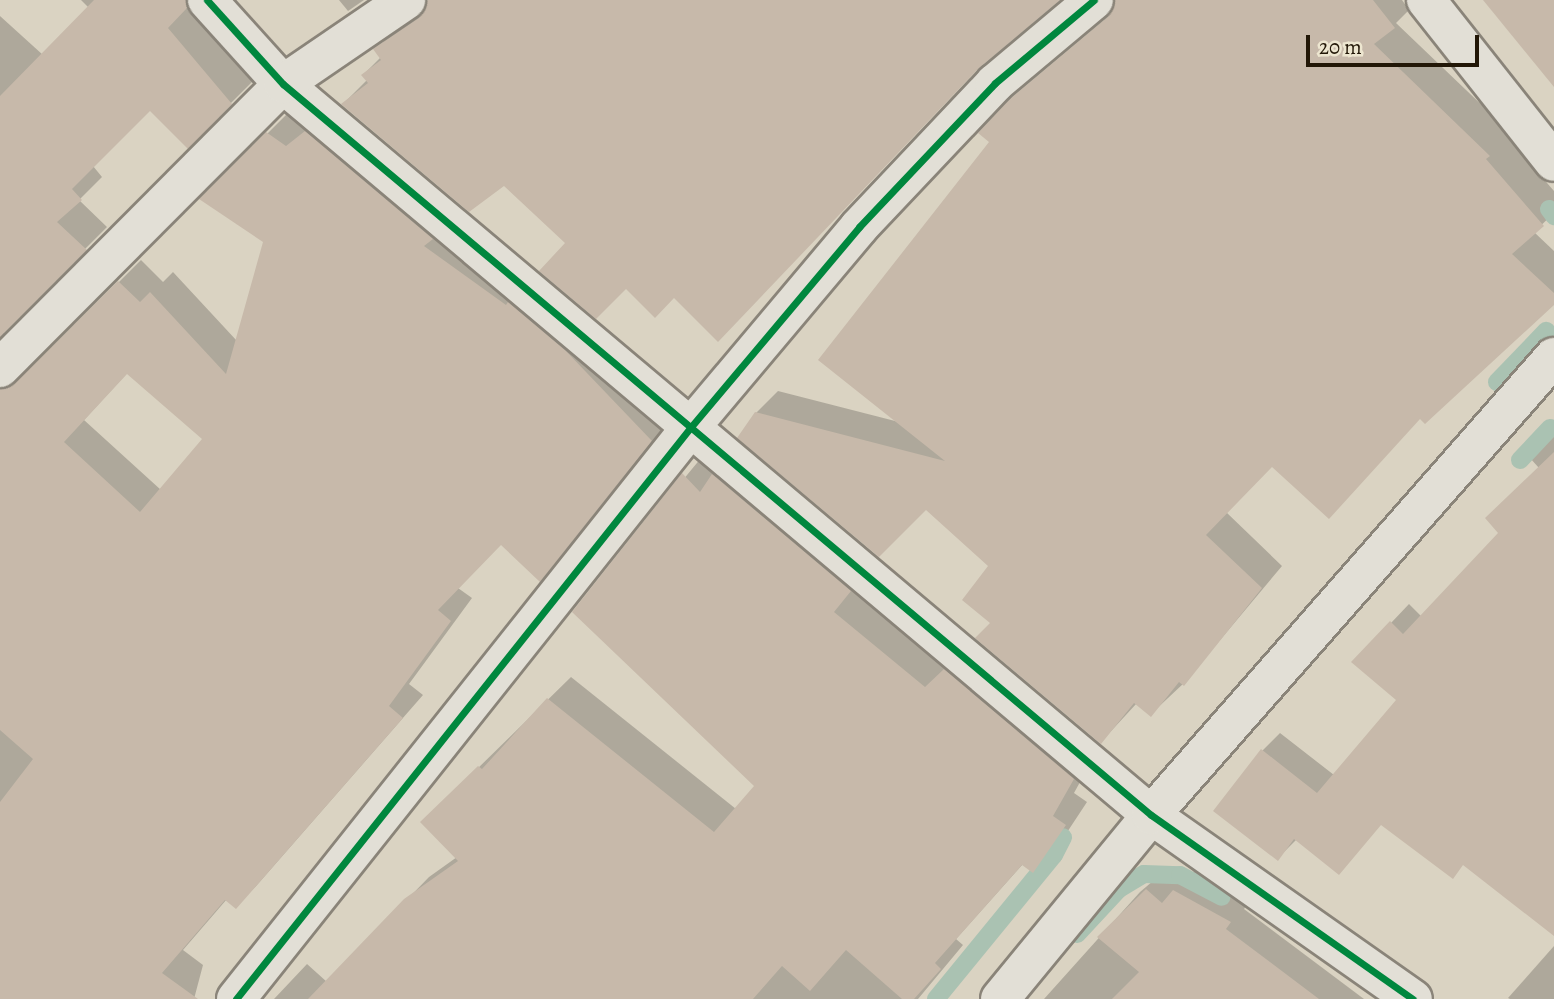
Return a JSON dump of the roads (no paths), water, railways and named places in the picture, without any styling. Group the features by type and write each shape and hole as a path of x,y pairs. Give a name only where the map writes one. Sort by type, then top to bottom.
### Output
{"street":[{"path":"208,0 283,84 1151,815 1413,999"},
{"path":"0,368 283,84 406,0"},
{"path":"236,999 690,428 868,218 995,83 1094,0"},
{"path":"1426,0 1554,162"},
{"path":"1000,999 1151,815 1554,357"}],"waterway":[{"path":"1549,209 1554,216"},
{"path":"1497,382 1546,331"},
{"path":"1520,460 1550,428"},
{"path":"936,999 1054,855 1063,837"},
{"path":"1077,934 1119,889 1144,874 1180,875 1222,897"}]}
